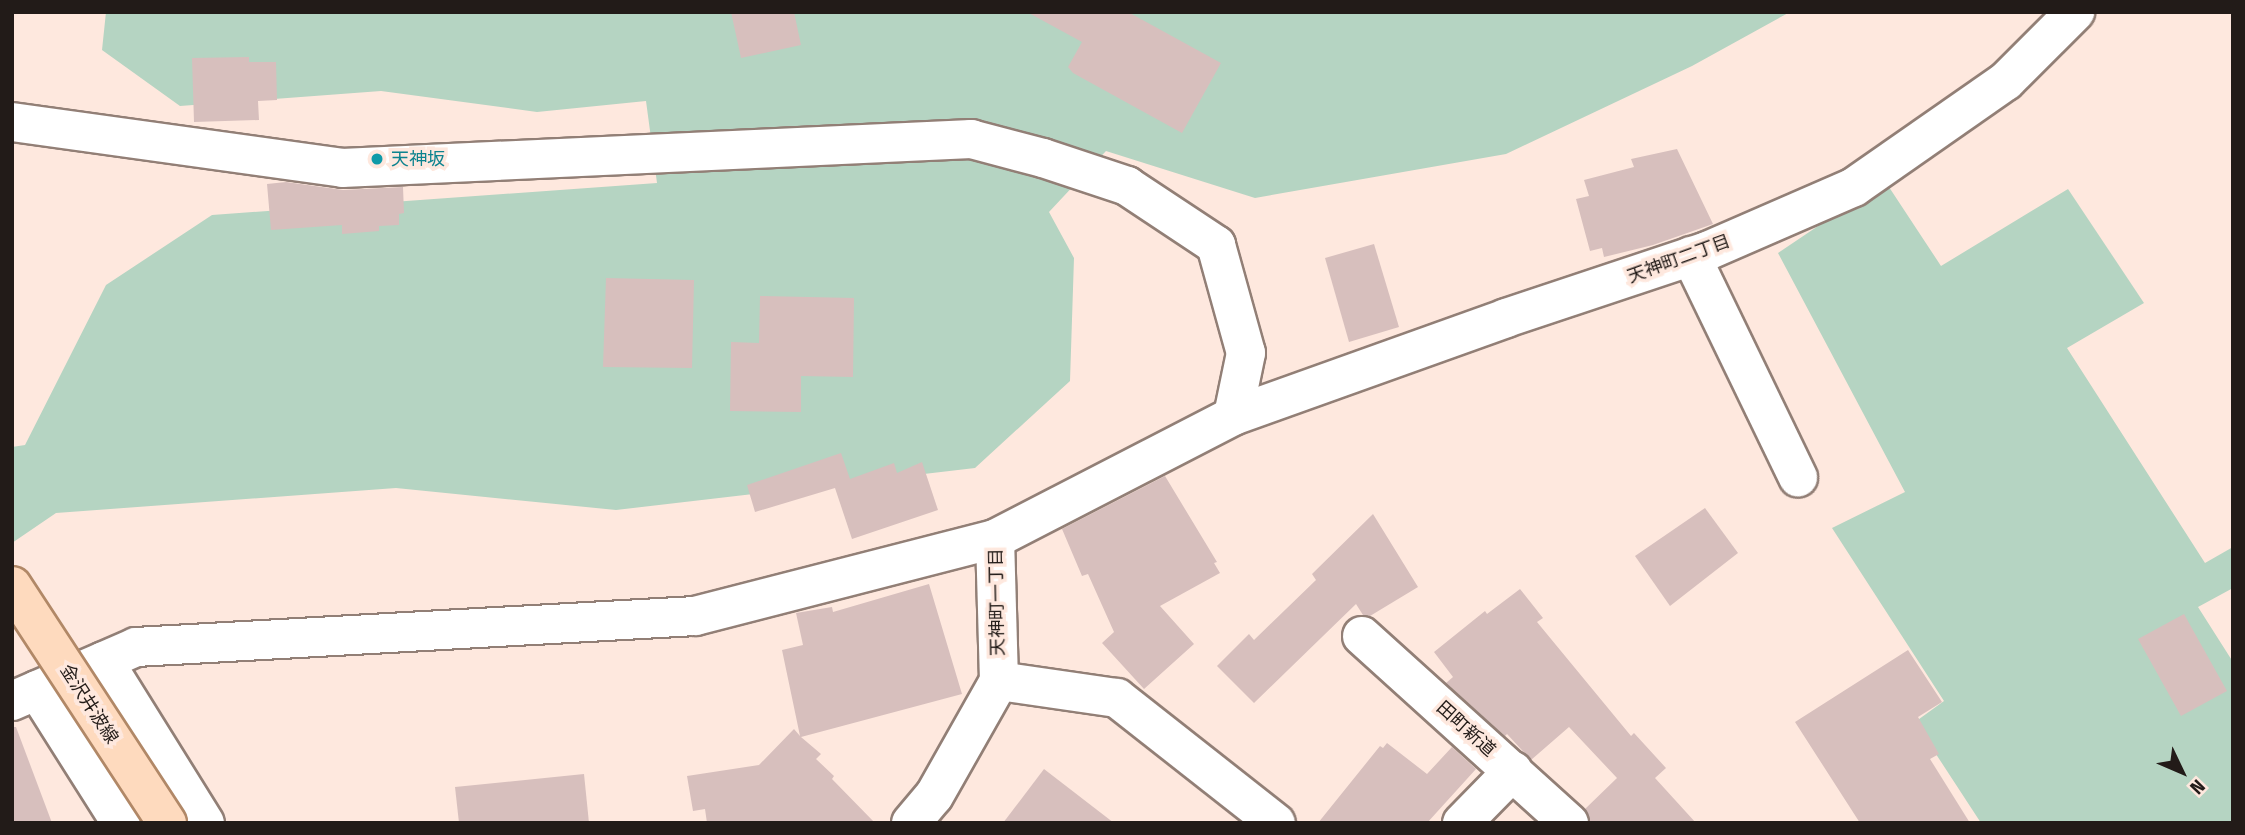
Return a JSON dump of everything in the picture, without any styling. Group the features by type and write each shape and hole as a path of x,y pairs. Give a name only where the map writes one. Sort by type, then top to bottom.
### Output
{"main road":[{"name":"金沢井波線","path":"12,586 167,823"}],"street":[{"name":"天神町二丁目","path":"1233,416 1506,318 1691,256 1854,187 2006,81 2075,12"},
{"path":"12,122 342,168 971,139 1043,158 1127,186 1216,245 1246,352 1233,416"},
{"path":"1691,256 1798,477"},
{"name":"天神町一丁目","path":"912,823 934,796 999,681 995,540 1233,416"},
{"path":"121,823 25,696 136,647 695,617 995,540"},
{"name":"田町新道","path":"1362,636 1569,823"},
{"path":"104,660 205,823"},
{"path":"999,681 1117,698 1276,823"},
{"path":"1462,823 1513,771"}],"green space":[{"path":"106,12 1790,12 1692,66 1506,154 1255,198 1106,151 1049,212 1074,258 1070,381 975,468 616,510 396,488 56,513 12,543 12,447 25,445 106,285 212,215 657,183 646,101 537,112 381,91 180,106 102,50"},
{"path":"1885,181 1941,266 2068,189 2144,303 2067,348 2205,563 2233,547 2233,588 2198,607 2233,662 2233,823 1981,823 1915,722 1944,701 1832,528 1905,492 1778,253"}],"building":[{"path":"731,12 794,12 801,45 741,58"},
{"path":"1027,12 1128,12 1221,63 1182,133 1073,73 1068,67 1082,42"},
{"path":"249,57 249,62 276,62 277,100 258,101 259,120 194,122 192,58"},
{"path":"1677,149 1713,224 1653,245 1604,257 1602,248 1590,251 1576,199 1589,196 1584,180 1634,167 1631,159"},
{"path":"286,182 343,190 403,187 404,213 399,214 399,225 379,226 379,231 342,234 342,225 271,230 267,184"},
{"path":"1374,244 1399,327 1349,342 1325,258"},
{"path":"606,278 694,280 692,368 603,367"},
{"path":"760,296 854,298 853,377 801,376 801,412 730,411 731,342 759,343"},
{"path":"841,453 850,479 894,463 897,473 922,462 938,510 852,539 835,488 755,512 747,485"},
{"path":"1165,476 1217,562 1214,563 1220,573 1160,606 1194,644 1144,689 1102,643 1114,632 1088,574 1082,576 1062,529"},
{"path":"1705,508 1738,553 1670,606 1635,556"},
{"path":"1373,514 1418,587 1370,616 1363,615 1356,604 1254,703 1217,666 1249,634 1254,640 1316,580 1312,574"},
{"path":"929,584 962,694 801,737 821,754 816,759 875,823 707,823 705,809 693,811 687,776 759,765 794,729 800,736 782,650 803,645 796,613 832,607 833,612"},
{"path":"1520,589 1543,618 1537,622 1631,736 1634,733 1666,768 1655,778 1696,823 1590,823 1585,809 1617,778 1569,727 1531,760 1507,734 1505,736 1446,683 1453,677 1434,652 1485,611 1487,614"},
{"path":"2184,614 2227,691 2181,716 2138,639"},
{"path":"1908,650 1942,702 1918,717 1939,754 1930,759 1970,823 1860,823 1795,722"},
{"path":"12,727 16,727 52,823 12,823"},
{"path":"1387,743 1427,774 1452,747 1476,769 1427,823 1318,823 1380,746 1383,748"},
{"path":"1044,769 1114,823 1003,823"},
{"path":"584,774 589,823 459,823 455,787"}],"place":[{"name":"天神坂","path":"377,159"}]}
